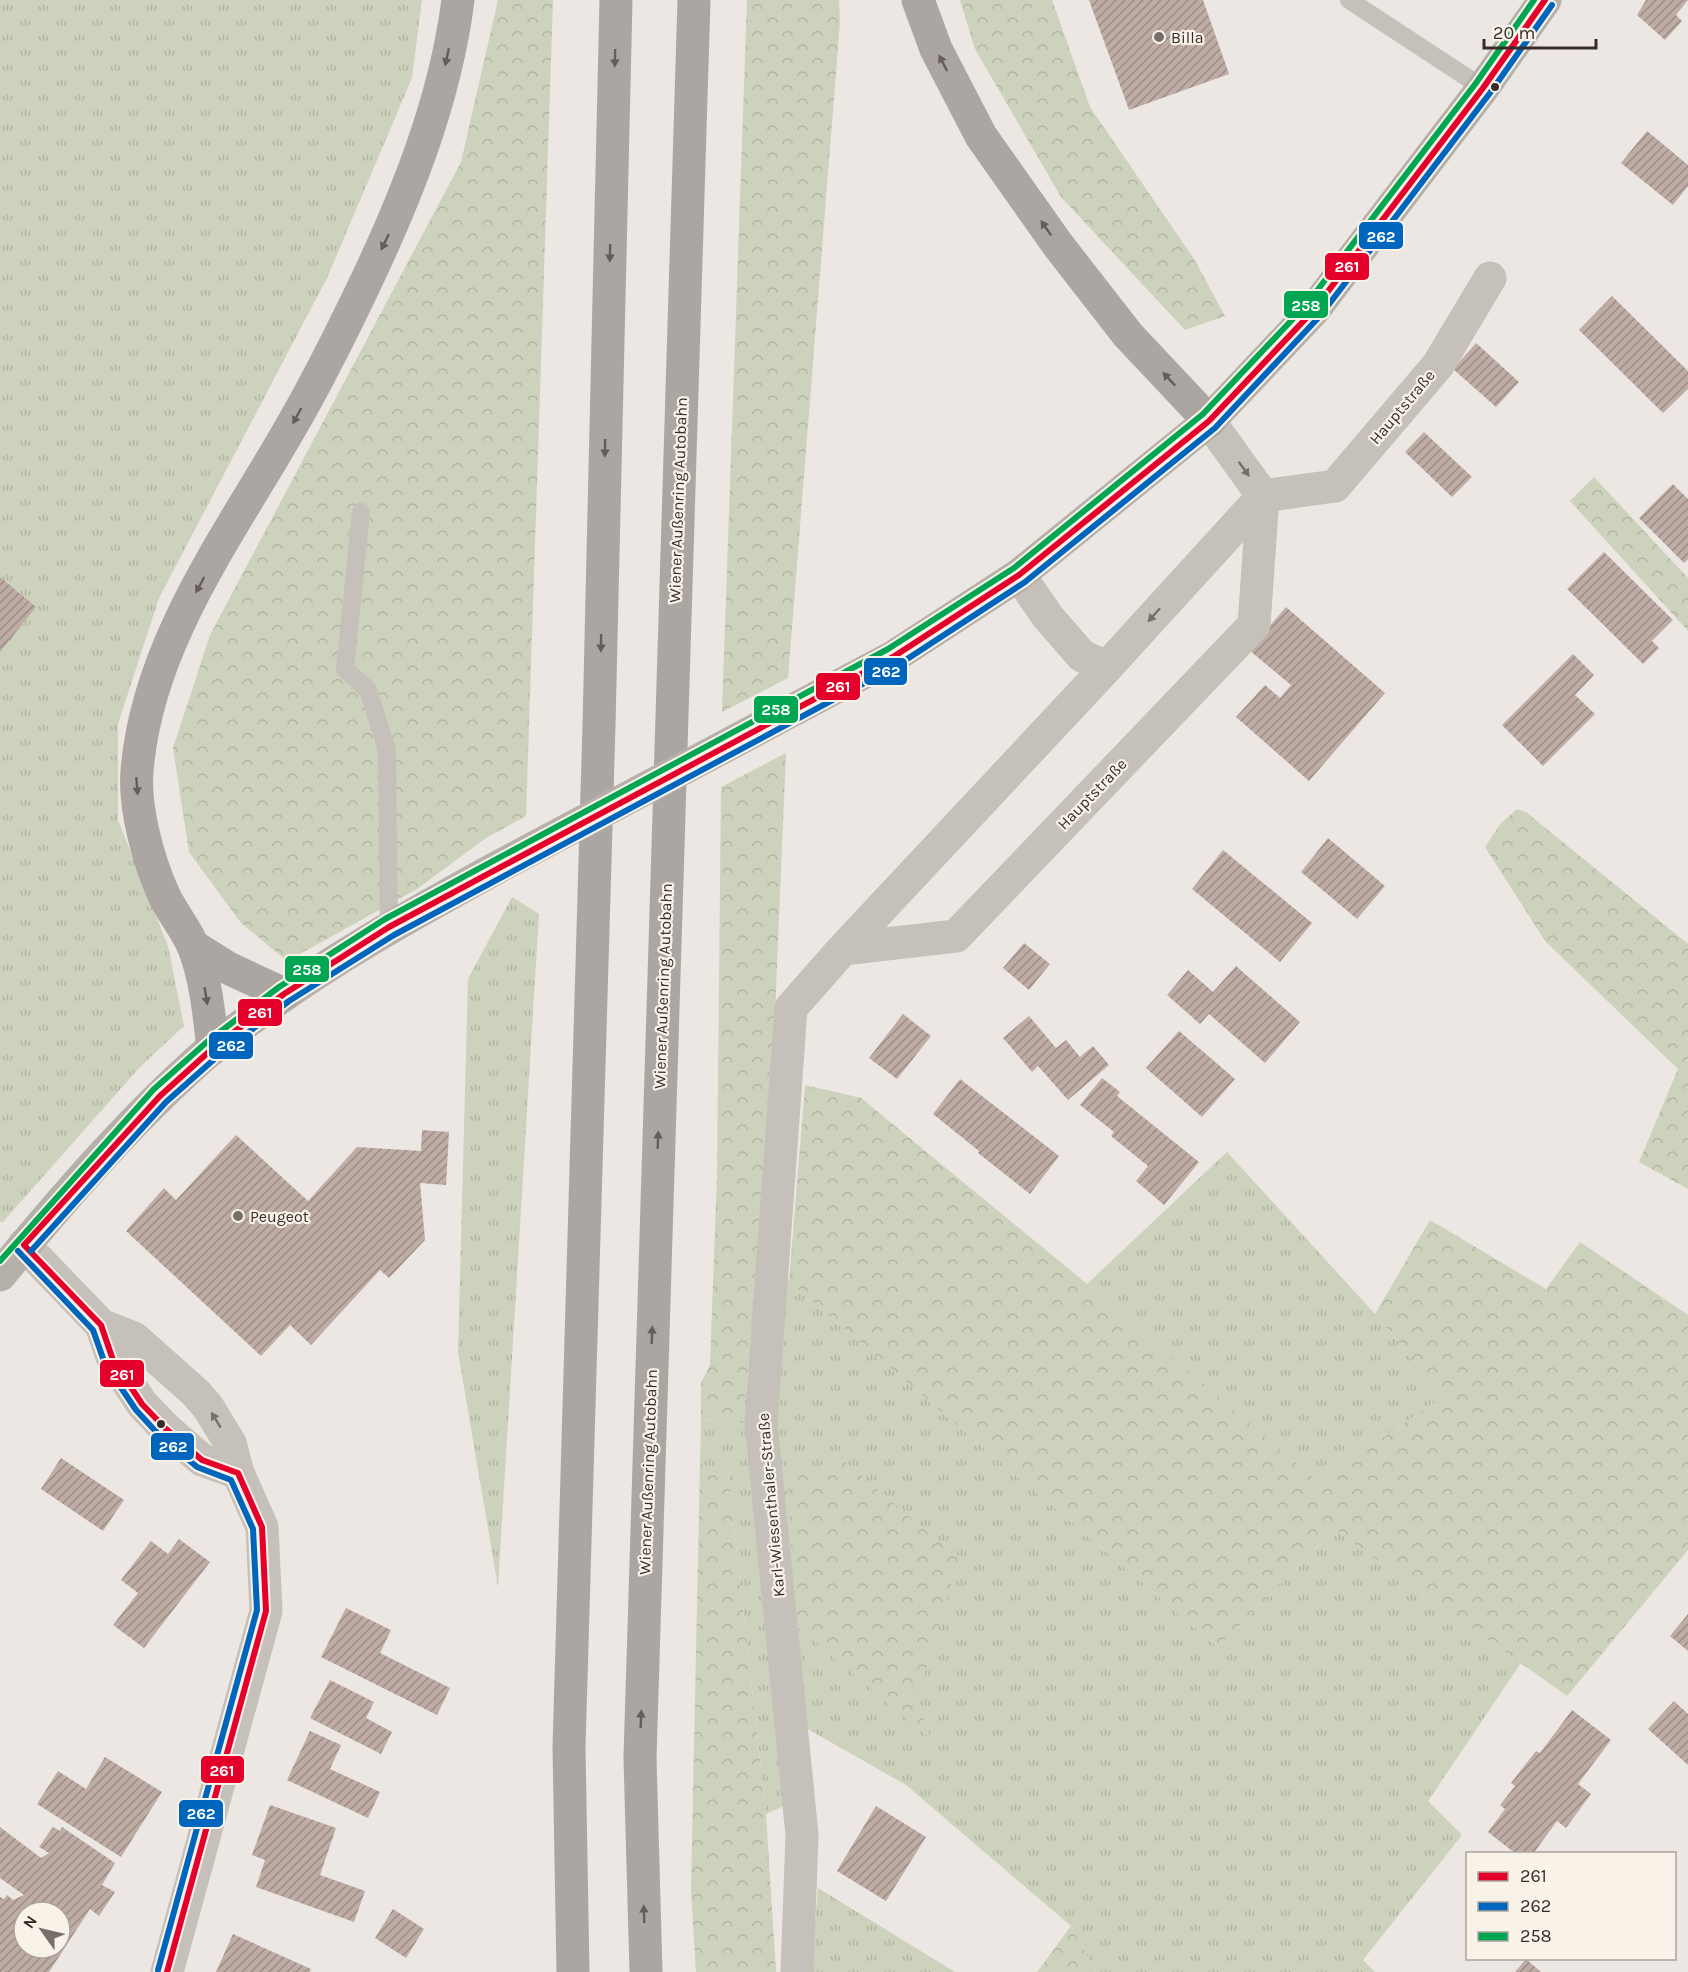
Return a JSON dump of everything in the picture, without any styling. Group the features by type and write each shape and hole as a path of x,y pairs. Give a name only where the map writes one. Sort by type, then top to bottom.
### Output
{"highway":[{"path":"213,1048 206,991 193,946 163,893 140,821 136,775 142,728 155,681 176,630 209,567 290,430 341,334 393,226 420,156 440,92 458,0"},
{"path":"573,1972 569,1748 599,725 616,0"},
{"name":"Wiener Außenring Autobahn","path":"646,1972 640,1758 694,0"},
{"path":"918,0 936,49 981,136 1058,244 1128,335 1209,421"},
{"path":"193,946 228,968 284,994"}],"main road":[{"path":"0,1275 24,1245 160,1096 213,1048 284,994 389,927 893,657 1019,575 1209,421 1313,311 1483,88 1545,0"}],"street":[{"name":"Hauptstraße","path":"843,949 956,936 1254,625 1263,495 1335,486 1438,365 1490,278"},
{"path":"843,949 1107,667 1263,495 1209,421"},
{"path":"1019,575 1048,616 1082,656 1107,667"},
{"name":"Karl-Wiesenthaler-Straße","path":"797,1972 802,1835 761,1423 791,1008 843,949"},
{"path":"24,1245 101,1325 134,1338 196,1393 208,1407 230,1443 238,1473 262,1527 266,1611 167,1972"},
{"path":"101,1325 113,1360 142,1404 165,1428 202,1460 238,1473"}],"lane":[{"path":"1349,0 1483,88"},
{"path":"361,512 345,669 368,690 387,750 389,927"}],"green space":[{"path":"0,0 422,0 412,78 327,278 159,598 118,724 118,820 168,946 184,1026 140,1067 2,1223 0,1221"},
{"path":"498,0 553,0 526,816 486,838 417,889 287,961 241,923 189,852 173,748 210,635 461,162"},
{"path":"747,0 839,0 840,22 788,678 722,712"},
{"path":"960,0 1052,0 1090,107 1194,259 1225,316 1185,330 1061,197 975,49"},
{"path":"1594,477 1688,578 1688,631 1570,501"},
{"path":"786,753 776,989 775,1078 743,1423 701,1420 701,1383 710,1365 717,1175 721,787"},
{"path":"1517,809 1526,812 1688,944 1688,1189 1639,1162 1678,1069 1545,941 1485,847 1501,823"},
{"path":"512,897 539,914 498,1587 458,1352 468,979"},
{"path":"805,1085 861,1098 1087,1284 1318,1482 1444,1396 1375,1314 1430,1220 1546,1289 1580,1242 1688,1315 1688,1550 1567,1696 1335,1530 1218,1647 789,1282"},
{"path":"1227,1152 1375,1314 1444,1396 1318,1483 1087,1284"},
{"path":"759,1256 1218,1647 1335,1530 1521,1663 1428,1801 1462,1835 1363,1960 1375,1972 1096,1972 1071,1926 906,1785 806,1728 788,1804 766,1814 728,1473 700,1464 701,1420 743,1423"},
{"path":"845,1462 959,1559 917,1698 931,1740 796,1626 787,1478"},
{"path":"700,1464 728,1473 766,1814 776,1972 696,1972 691,1890"},
{"path":"818,1888 955,1972 811,1972"},
{"path":"1071,1926 1096,1972 1037,1972"}],"building":[{"name":"Billa","path":"1089,0 1203,0 1229,74 1129,110"},
{"path":"1646,0 1688,0 1676,15 1682,21 1665,40 1637,15"},
{"path":"1647,131 1688,165 1688,186 1673,205 1621,163"},
{"path":"1612,296 1688,371 1688,389 1663,413 1579,330"},
{"path":"1476,343 1519,382 1496,407 1453,369"},
{"path":"1424,432 1472,477 1452,497 1405,452"},
{"path":"1673,484 1688,499 1688,559 1684,563 1639,518"},
{"path":"1604,552 1673,620 1652,641 1659,648 1643,664 1567,589"},
{"path":"0,577 36,607 0,652"},
{"path":"1286,607 1385,693 1309,781 1236,717 1265,685 1280,698 1291,685 1249,650"},
{"path":"1573,654 1594,675 1575,695 1595,714 1543,766 1502,725"},
{"path":"1328,838 1385,886 1357,919 1301,872"},
{"path":"1223,850 1312,923 1280,962 1192,889"},
{"path":"1024,943 1050,964 1029,990 1003,968"},
{"path":"1236,966 1300,1022 1265,1063 1209,1014 1200,1024 1167,995 1188,970 1213,992"},
{"path":"903,1014 931,1036 897,1079 869,1058"},
{"path":"1029,1016 1056,1048 1066,1040 1080,1057 1093,1046 1109,1065 1068,1100 1038,1066 1032,1072 1003,1038"},
{"path":"1179,1031 1235,1079 1202,1117 1146,1068"},
{"path":"1102,1078 1120,1092 1117,1096 1199,1162 1164,1205 1136,1181 1148,1166 1111,1136 1114,1132 1080,1105"},
{"path":"960,1079 1059,1156 1030,1194 933,1114"},
{"name":"Peugeot","path":"422,1130 449,1132 446,1185 420,1183 425,1240 389,1278 380,1270 311,1345 290,1325 261,1356 126,1231 164,1188 176,1200 236,1135 308,1201 357,1147 421,1151"},
{"path":"61,1458 124,1500 103,1531 41,1489"},
{"path":"179,1539 210,1562 144,1648 113,1625 138,1593 121,1580 151,1541 168,1554"},
{"path":"346,1608 391,1630 380,1653 450,1688 437,1715 321,1657"},
{"path":"1688,1614 1688,1651 1670,1636"},
{"path":"330,1680 374,1702 366,1718 392,1732 381,1754 310,1718"},
{"path":"1674,1701 1688,1714 1688,1765 1648,1729"},
{"path":"1572,1710 1611,1740 1578,1784 1591,1794 1566,1828 1557,1821 1534,1852 1513,1852 1488,1832 1505,1809 1500,1805 1515,1786 1511,1783 1536,1751 1540,1753"},
{"path":"310,1731 341,1745 330,1769 380,1792 368,1818 287,1780"},
{"path":"105,1757 162,1792 121,1857 37,1804 58,1771 86,1789"},
{"path":"270,1805 336,1828 320,1875 365,1891 354,1922 256,1887 265,1860 252,1855"},
{"path":"876,1806 926,1837 886,1901 837,1871"},
{"path":"0,1827 41,1858 49,1853 39,1847 53,1827 60,1831 62,1827 115,1863 102,1885 115,1892 99,1916 90,1909 72,1937 72,1900 13,1900 24,1895 0,1878"},
{"path":"7,1895 13,1900 12,1960 57,1960 49,1972 0,1972 0,1897 4,1899"},
{"path":"393,1909 424,1929 406,1958 375,1938"},
{"path":"233,1934 311,1969 310,1972 216,1972"},
{"path":"1527,1960 1541,1972 1515,1972"}],"transit line":[{"name":"258","path":"0,1261 154,1089 208,1041 279,987 385,919 888,649 1014,568 1203,414 1306,305 1476,83 1534,0"},
{"name":"261","path":"24,1245 160,1096 213,1048 284,994 389,927 893,657 1019,575 1209,421 1313,311 1483,88 1545,0"},
{"name":"262","path":"31,1251 166,1102 219,1055 289,1001 394,935 898,665 1025,582 1215,428 1320,316 1490,93 1552,5"},
{"name":"261","path":"24,1245 101,1325 113,1360 142,1404 165,1428 202,1460 238,1473 262,1527 266,1611 167,1972"},
{"name":"262","path":"18,1251 93,1330 105,1364 136,1410 159,1435 197,1467 231,1480 253,1529 257,1610 158,1970"}],"place":[{"name":"Billa","path":"1159,37"},
{"name":"Peugeot","path":"238,1216"}]}
